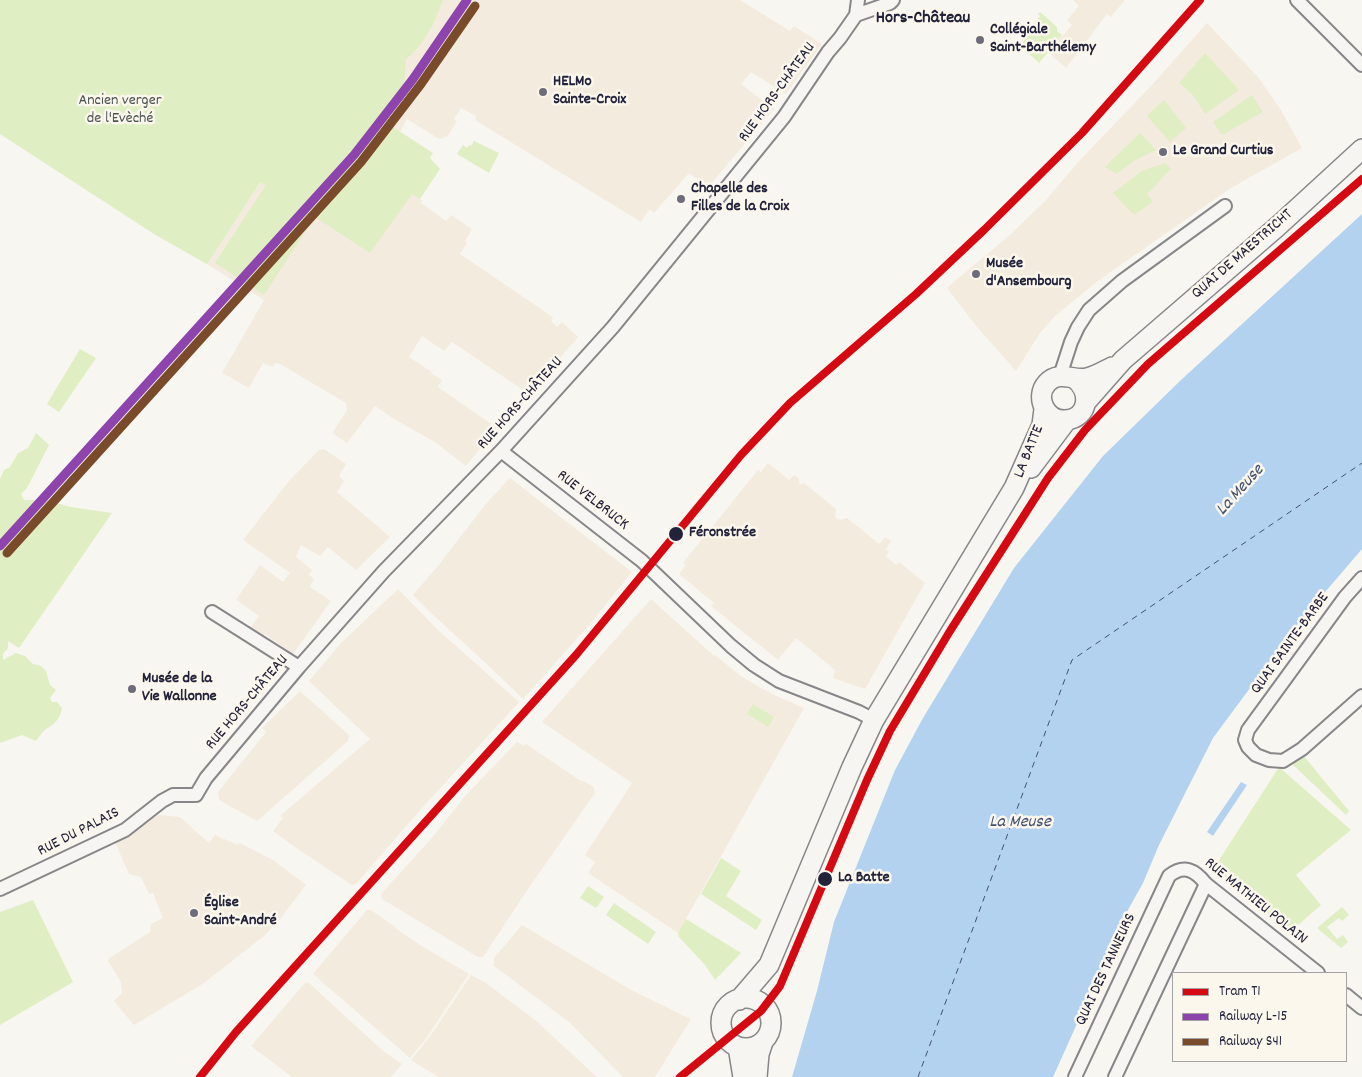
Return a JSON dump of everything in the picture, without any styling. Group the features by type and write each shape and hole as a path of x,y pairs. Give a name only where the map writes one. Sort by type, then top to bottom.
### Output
{"main road":[{"name":"QUAI DE MAESTRICHT","path":"1067,420 1080,414 1086,402 1123,360 1277,227 1362,149"},
{"name":"QUAI DE MAESTRICHT","path":"1067,377 1086,378 1098,374 1123,360"},
{"path":"1044,409 1042,402 1044,388 1048,382 1067,377 1084,388 1086,402"},
{"name":"LA BATTE","path":"1014,488 1067,420 1053,418 1044,409"},
{"name":"LA BATTE","path":"769,965 852,767 874,720 1014,488 1042,426 1044,409"},
{"path":"769,965 768,1011 772,1024 768,1037 751,1048 738,1047 732,1044 723,1033 722,1020 727,1007 738,1000 769,965"},
{"path":"738,1000 752,999 758,1001 768,1011"},
{"path":"757,1077 759,1054 763,1042"},
{"path":"738,1047 743,1077"}],"street":[{"path":"855,18 858,0"},
{"path":"855,18 893,0"},
{"path":"1297,0 1362,65"},
{"name":"RUE HORS-CHÂTEAU","path":"196,794 206,778 299,666 414,539 501,450 613,327 784,117 828,52 855,18"},
{"path":"1067,377 1071,342 1078,326 1089,310 1122,281 1225,206"},
{"name":"RUE VELBRUCK","path":"501,450 635,555 730,646 754,665 779,680 859,712 874,720"},
{"name":"QUAI SAINTE-BARBE","path":"1362,578 1345,597 1248,730 1245,740 1248,747 1256,755 1269,760 1283,761 1302,749 1362,696"},
{"path":"212,612 299,666"},
{"name":"RUE DU PALAIS","path":"0,889 125,830 162,801 173,795 196,794"},
{"name":"RUE MATHIEU POLAIN","path":"1169,876 1176,871 1189,870 1317,972"},
{"name":"QUAI DES TANNEURS","path":"1075,1077 1169,876"},
{"path":"1115,1077 1206,884"},
{"path":"1347,996 1362,1008"}],"shaded area":[{"path":"339,0 740,0 790,31 794,26 822,44 786,94 751,72 741,84 774,109 710,185 707,186 689,173 654,213 651,210 648,211 641,222 475,120 476,116 461,108 454,119 457,121 447,137 439,139 407,119 400,132 406,136 386,175 423,201 421,203 446,221 451,215 472,229 465,241 467,243 460,254 544,311 553,318 551,321 557,327 562,322 578,337 529,394 452,342 444,351 422,336 409,357 442,380 438,387 497,428 466,466 435,442 375,406 347,443 332,433 347,410 346,403 280,364 275,363 273,367 263,363 249,388 222,373 264,300 207,264 154,234"},
{"path":"1073,0 1125,0 1111,17 1107,14 1066,68 1048,52 1072,25 1067,20 1079,6"},
{"path":"1207,23 1258,77 1281,110 1302,148 1231,188 1099,280 1055,316 1040,333 1016,371 978,328 947,288 1011,234 1046,200 1080,160 1151,86"},
{"path":"324,449 346,464 339,476 344,481 337,492 390,537 356,570 328,547 320,556 301,545 296,557 312,570 309,575 314,579 310,587 331,601 293,654 265,634 264,636 251,627 259,616 236,600 260,565 283,582 290,573 243,540 289,481 319,450"},
{"path":"768,463 789,480 794,475 799,478 801,485 804,483 836,509 835,516 837,519 847,518 878,543 885,537 891,541 886,549 889,552 886,556 896,565 899,562 925,583 865,689 833,678 835,670 796,638 778,660 711,606 714,603 679,574 686,565 683,563 758,470 761,472"},
{"path":"510,478 632,572 591,623 523,699 413,595 485,505"},
{"path":"398,589 439,631 519,702 422,808 356,884 352,885 273,831 283,818 280,816 370,739 309,681 341,643"},
{"path":"651,599 714,656 742,677 772,694 804,708 678,933 588,873 595,862 585,855 632,783 542,722"},
{"path":"300,691 349,735 348,741 257,821 219,800 218,792 266,732 262,728"},
{"path":"517,742 524,746 526,744 581,781 593,786 595,793 483,957 478,957 382,899 381,894 431,839 466,795"},
{"path":"159,815 180,817 209,843 215,835 238,845 240,843 273,860 306,885 280,919 264,936 204,983 134,1025 114,1001 122,993 121,982 108,959 150,932 151,924 163,918 153,893 149,894 141,877 129,874 115,842 147,820"},
{"path":"367,910 371,910 420,945 469,974 425,1040 410,1058 313,974"},
{"path":"522,925 631,990 691,1019 655,1077 623,1077 569,1022 494,966 494,958"},
{"path":"471,975 486,983 535,1020 597,1077 438,1077 411,1060 431,1035"},
{"path":"308,982 383,1051 402,1064 391,1077 292,1077 251,1046 304,984"}],"green space":[{"name":"Ancien verger de l'Evèché","path":"0,0 443,0 437,16 418,48 406,59 404,85 391,101 391,117 388,124 433,153 430,158 440,169 420,199 412,194 370,253 315,217 264,295 215,263 266,185 260,182 207,264 154,234 0,134"},
{"path":"1040,12 1057,27 1057,31 1062,35 1039,63 1020,45 1027,37 1025,34 1040,16 1038,14"},
{"path":"1205,53 1239,90 1205,114 1194,96 1179,83"},
{"path":"1252,95 1263,112 1222,135 1213,122"},
{"path":"1164,100 1186,128 1170,142 1147,116"},
{"path":"1140,133 1156,150 1135,160 1116,174 1105,167"},
{"path":"474,141 499,153 489,173 457,154 463,145 467,148"},
{"path":"1165,163 1171,169 1147,194 1153,202 1134,215 1113,193 1142,171"},
{"path":"80,349 96,358 59,412 47,404"},
{"path":"36,433 49,445 27,488 21,494 24,500 44,500 71,507 112,513 19,648 8,641 8,648 3,654 3,660 16,653 25,656 33,664 41,666 46,671 50,685 56,690 50,698 52,702 57,702 62,708 57,720 36,741 22,735 0,743 0,479 4,470 10,467 18,453 28,448"},
{"path":"753,704 774,717 768,727 747,714"},
{"path":"1303,755 1349,811 1346,815 1292,764"},
{"path":"1279,767 1351,830 1296,875 1321,905 1290,932 1214,868"},
{"path":"721,858 741,871 726,896 762,920 756,930 701,894"},
{"path":"588,886 604,897 596,908 580,898"},
{"path":"33,900 73,982 0,1025 0,912"},
{"path":"614,903 656,932 648,944 606,915"},
{"path":"1342,907 1349,915 1342,921 1339,918 1327,927 1337,939 1343,935 1348,942 1341,948 1317,928"},
{"path":"686,919 741,953 715,980 705,965 679,937 678,933"}],"water":[{"name":"La Meuse","path":"1362,214 1362,549 1296,626 1213,738 1129,908 1053,1077 792,1077 817,991 834,922 895,770 923,718 1014,568 1103,456 1181,380"},
{"path":"1241,782 1247,785 1213,836 1207,832"}],"ferry route":[{"path":"918,1077 1072,660 1362,463"}],"tram line":[{"name":"T1","path":"200,1077 236,1032 576,655 741,455 790,403 916,294 1082,133 1200,0"},
{"name":"T1","path":"680,1077 761,1011 780,986 867,780 890,731 950,631 1048,478 1085,430 1148,364 1362,179"}],"rail line":[{"name":"L-15","path":"0,546 354,155 413,79 467,0"},
{"name":"S41","path":"7,553 361,162 421,84 475,6"}],"place":[{"name":"Collégiale Saint-Barthélemy","path":"980,40"},
{"name":"HELMo Sainte-Croix","path":"543,92"},
{"name":"Le Grand Curtius","path":"1163,152"},
{"name":"Chapelle des Filles de la Croix","path":"681,199"},
{"name":"Musée d'Ansembourg","path":"976,274"},
{"name":"Féronstrée","path":"676,534"},
{"name":"Musée de la Vie Wallonne","path":"132,689"},
{"name":"La Batte","path":"825,879"},
{"name":"Église Saint-André","path":"194,913"}],"district":[{"name":"Hors-Château","path":"923,20"}]}
